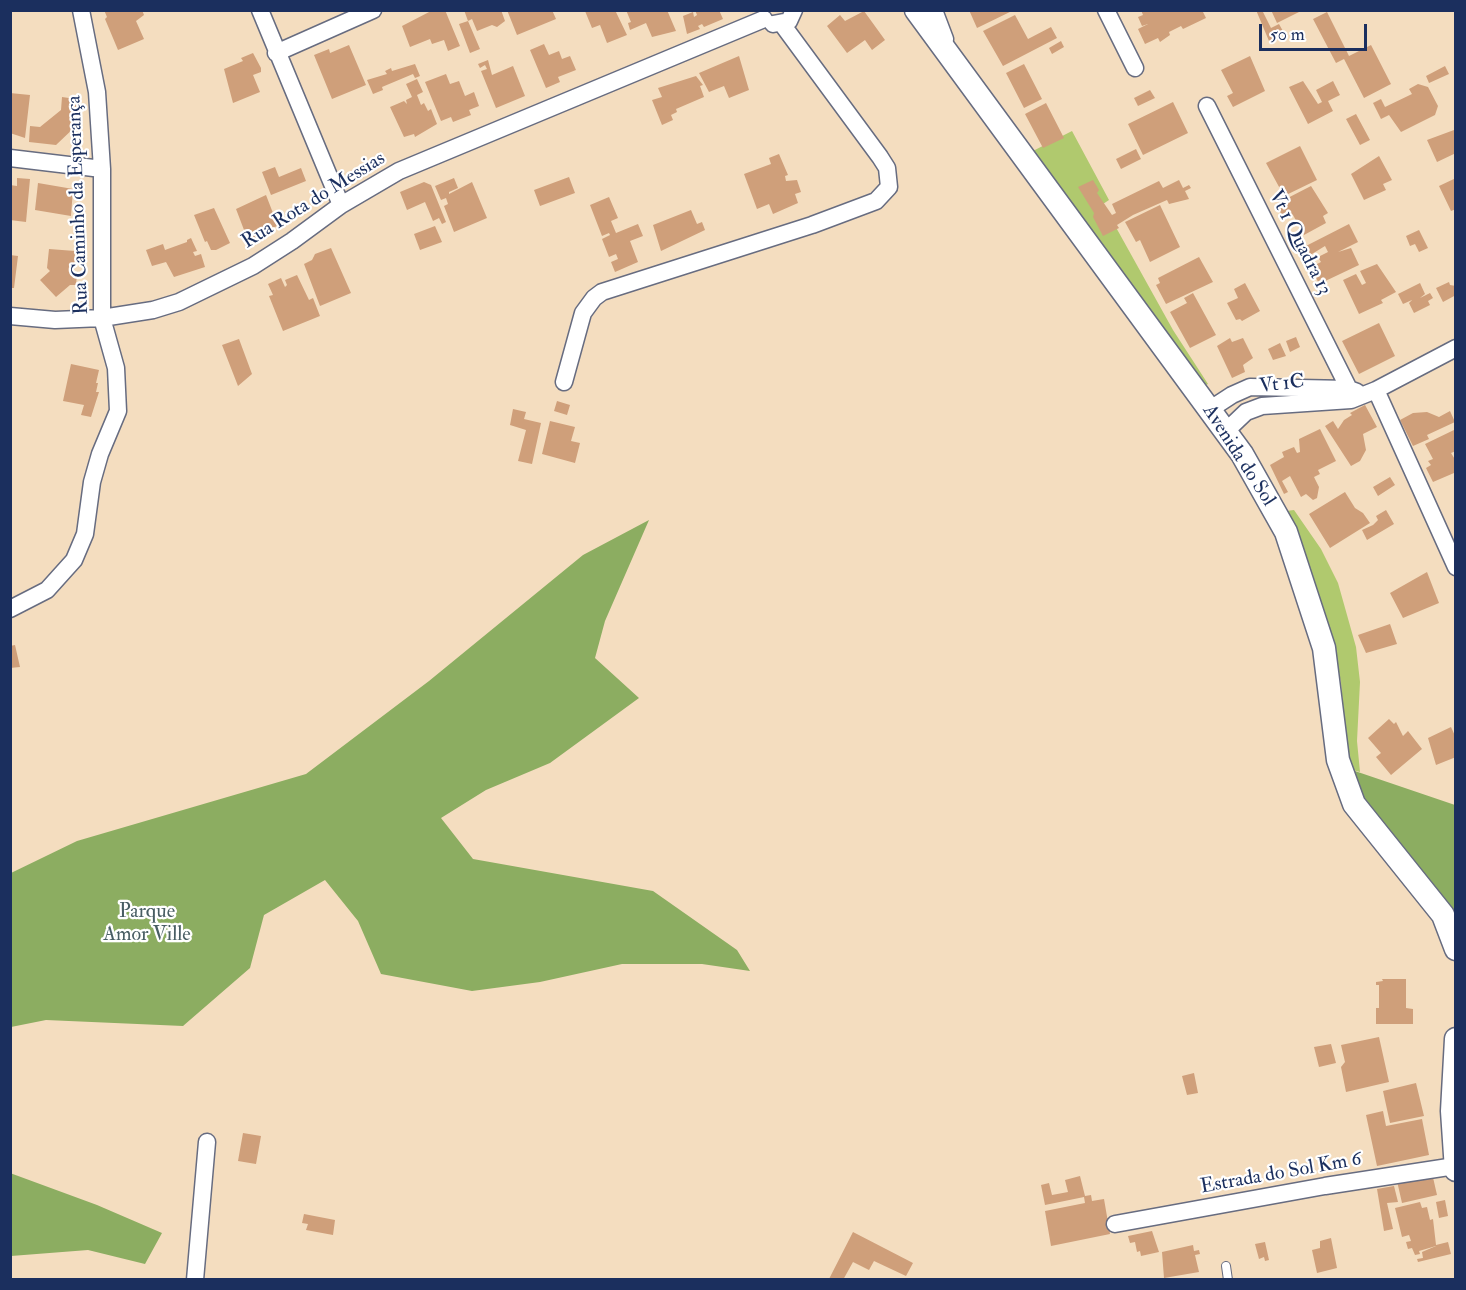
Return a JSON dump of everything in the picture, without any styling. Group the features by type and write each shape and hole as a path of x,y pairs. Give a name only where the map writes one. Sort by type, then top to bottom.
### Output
{"street":[{"name":"Rua Caminho da Esperança","path":"10,609 47,590 64,574 74,560 85,534 92,482 118,411 116,368 102,318 102,169 97,92 81,10"},
{"path":"260,10 341,205"},
{"path":"276,53 373,10"},
{"path":"1106,10 1135,68"},
{"name":"Avenida do Sol","path":"921,12 957,68 1242,454 1286,532 1324,648 1338,760 1354,804 1443,915 1455,949"},
{"path":"564,381 583,313 602,291 812,225 876,201 889,187 887,168 793,15 775,25 762,15"},
{"name":"Rua Rota do Messias","path":"10,316 55,320 102,318 162,307 228,279 292,241 341,205 399,171 762,15"},
{"name":"Vt 1 Quadra 13","path":"1207,106 1455,567"},
{"path":"10,158 102,169"},
{"path":"1209,410 1232,395 1250,387 1360,393 1455,348"},
{"path":"1250,387 1262,406"},
{"name":"Vt 1C","path":"1225,432 1246,412 1262,406 1360,393"},
{"path":"1455,1039 1452,1111 1455,1168"},
{"path":"195,1280 207,1142"},
{"name":"Estrada do Sol Km 6","path":"1115,1224 1325,1186 1455,1168"}],"lane":[{"path":"1226,1266 1228,1280"}],"green space":[{"path":"1072,131 1109,200 1103,204 1173,330 1208,384 1202,387 1029,153"},
{"path":"1294,510 1321,549 1338,583 1356,647 1360,682 1357,741 1360,772 1349,769 1341,683 1335,652 1327,620 1286,511"},
{"name":"Parque Amor Ville","path":"649,520 605,621 595,658 639,698 550,763 486,790 441,818 473,859 653,891 737,950 750,971 702,964 622,964 540,982 472,991 381,974 358,921 325,880 264,915 250,968 183,1026 46,1020 11,1027 11,873 77,841 306,774 429,681 583,555"},
{"path":"1349,769 1455,805 1455,939 1430,883 1356,787"},
{"path":"10,1173 97,1205 162,1233 145,1264 88,1250 11,1256"}],"building":[{"path":"104,10 142,10 144,15 136,21 144,39 118,50 105,19 107,17"},
{"path":"433,10 445,10 460,46 448,51 444,40 432,44 430,39 410,47 402,26"},
{"path":"464,10 501,10 505,21 497,27 492,25 477,31 472,19 468,21"},
{"path":"507,10 552,10 556,19 517,35"},
{"path":"615,10 627,35 607,43 600,25 592,28 585,11"},
{"path":"626,10 667,10 676,31 652,37 646,23 630,30 628,23 631,22"},
{"path":"695,10 719,10 723,19 704,27 702,24 698,26 700,29 687,34 683,16 693,12 694,17 697,15"},
{"path":"969,10 1014,10 977,28"},
{"path":"1141,10 1202,10 1206,18 1183,29 1181,26 1169,32 1170,35 1160,42 1158,38 1145,44 1138,29 1148,24 1142,26 1138,17 1143,15"},
{"path":"1256,10 1262,10 1271,28 1279,24 1284,33 1269,41"},
{"path":"1271,10 1298,10 1299,12 1277,23"},
{"path":"864,11 885,40 872,50 865,40 847,53 827,26 840,15 845,21"},
{"path":"1327,12 1349,56 1371,45 1391,84 1364,98 1344,59 1336,63 1313,19"},
{"path":"1015,15 1028,39 1051,27 1057,38 1003,66 983,31"},
{"path":"468,21 480,49 470,53 459,24"},
{"path":"1061,41 1064,47 1052,54 1049,48"},
{"path":"544,44 549,55 559,51 562,59 570,56 576,70 558,77 560,82 546,88 530,50"},
{"path":"349,45 366,85 332,99 314,55 329,49 330,53"},
{"path":"253,53 261,68 261,72 253,75 260,92 233,103 224,69 243,61 241,58"},
{"path":"739,56 749,90 729,98 724,86 709,92 699,73"},
{"path":"1250,56 1265,91 1233,107 1227,96 1233,93 1221,70"},
{"path":"488,60 492,75 513,66 525,96 496,108 481,71 487,69 485,65 480,68 478,64"},
{"path":"415,64 420,76 415,78 413,74 382,87 383,90 373,94 367,80 387,74 385,71 391,68 392,71"},
{"path":"1024,64 1042,99 1024,108 1006,73"},
{"path":"1445,66 1449,74 1429,83 1426,76"},
{"path":"446,74 450,84 459,81 465,96 474,92 479,106 469,110 471,115 453,122 451,117 441,121 425,82"},
{"path":"696,76 703,85 700,86 704,97 676,109 677,112 671,115 673,120 662,125 652,100 662,97 658,88"},
{"path":"417,79 423,92 417,95 421,105 424,103 428,111 431,109 437,124 415,137 414,134 404,137 390,107 404,101 407,104 406,100 412,97 406,84"},
{"path":"1303,81 1318,104 1322,102 1316,90 1333,81 1340,95 1328,101 1333,111 1308,124 1289,87"},
{"path":"1418,84 1428,87 1438,106 1435,115 1401,132 1389,115 1381,119 1373,103 1381,99 1385,107 1412,94 1409,89"},
{"path":"1150,90 1155,98 1138,106 1134,98"},
{"path":"10,93 30,95 25,138 10,133"},
{"path":"62,97 76,99 76,126 56,145 29,142 30,126 40,127 61,110"},
{"path":"1173,102 1188,133 1143,155 1128,124"},
{"path":"1046,103 1064,138 1043,148 1025,114"},
{"path":"1356,114 1370,140 1360,145 1346,119"},
{"path":"1454,130 1456,153 1437,162 1427,140"},
{"path":"1300,146 1317,180 1284,196 1266,163"},
{"path":"1136,149 1141,159 1121,169 1116,159"},
{"path":"779,154 788,175 785,176 786,181 797,180 801,192 795,194 798,203 773,214 769,204 757,209 744,174 771,164 769,158"},
{"path":"1379,156 1392,180 1383,184 1386,190 1364,200 1351,174"},
{"path":"275,167 279,177 301,168 306,181 271,195 262,172"},
{"path":"569,177 575,193 540,206 534,190"},
{"path":"17,178 30,179 26,222 10,220 10,185 17,186"},
{"path":"454,178 458,188 449,194 472,182 487,218 454,232 444,206 448,204 446,198 441,200 435,186"},
{"path":"1456,178 1456,209 1451,211 1439,186"},
{"path":"1093,180 1099,190 1097,193 1112,215 1116,213 1112,204 1159,181 1163,188 1179,180 1183,188 1189,185 1191,188 1185,191 1189,199 1169,204 1167,200 1133,215 1117,225 1119,228 1103,236 1093,217 1094,213 1078,187"},
{"path":"424,182 431,185 446,222 442,224 439,218 433,221 425,202 407,210 400,192"},
{"path":"38,183 73,189 71,216 35,210"},
{"path":"1311,186 1328,213 1323,216 1326,223 1304,235 1293,215 1284,219 1276,204"},
{"path":"266,195 278,226 261,231 256,234 258,239 249,243 236,209"},
{"path":"609,197 618,218 611,221 616,233 638,224 643,236 630,241 638,262 615,272 611,262 618,259 616,254 609,257 602,239 610,235 609,233 602,236 590,205"},
{"path":"1160,205 1180,247 1150,262 1140,240 1136,242 1125,222"},
{"path":"214,208 230,243 211,250 207,241 205,242 194,215"},
{"path":"691,210 697,224 702,222 705,230 661,251 653,225"},
{"path":"1349,224 1358,242 1338,252 1351,248 1359,265 1319,284 1311,267 1321,262 1318,257 1328,252 1325,246 1307,257 1302,248"},
{"path":"435,226 442,242 420,250 414,234"},
{"path":"1419,230 1428,248 1419,252 1415,244 1410,246 1406,236"},
{"path":"191,238 197,251 193,252 195,256 201,254 205,267 174,277 166,262 152,266 146,250 163,244 165,250 187,242"},
{"path":"331,248 351,293 320,306 304,264 312,260 315,254"},
{"path":"49,249 75,251 76,285 70,285 56,297 40,280 50,271 47,268"},
{"path":"10,255 18,256 14,288 10,288"},
{"path":"1199,257 1213,282 1166,304 1156,285 1160,283 1158,278"},
{"path":"1377,264 1396,292 1381,300 1383,303 1359,314 1343,280 1356,274 1362,285 1366,283 1360,271"},
{"path":"297,275 309,300 313,298 320,316 283,331 269,296 273,295 268,284 281,278 285,287 287,285 285,280"},
{"path":"1449,282 1450,285 1456,286 1456,295 1443,302 1436,288"},
{"path":"1245,283 1260,311 1242,321 1236,320 1227,303 1238,298 1234,289"},
{"path":"1420,283 1425,294 1420,298 1430,293 1433,298 1428,301 1430,305 1414,313 1409,303 1412,300 1403,304 1398,294"},
{"path":"1193,293 1216,335 1190,348 1170,312 1187,303 1184,298"},
{"path":"1379,323 1395,356 1359,374 1342,341"},
{"path":"1296,337 1300,347 1290,352 1286,341"},
{"path":"1230,338 1232,342 1243,338 1253,358 1243,365 1245,372 1232,378 1217,346"},
{"path":"239,339 252,374 238,386 222,345"},
{"path":"1280,343 1286,356 1273,360 1268,349"},
{"path":"71,364 99,370 96,392 99,392 91,417 81,415 84,405 63,401"},
{"path":"557,401 570,405 567,415 554,411"},
{"path":"1365,405 1377,427 1363,434 1366,450 1360,461 1351,466 1325,426 1333,421 1338,429 1344,420 1352,415 1350,413"},
{"path":"513,409 526,412 524,419 541,423 532,464 518,461 526,430 510,425"},
{"path":"1450,411 1455,422 1427,435 1429,439 1413,446 1400,420 1413,413 1427,412 1439,417"},
{"path":"550,421 575,427 571,441 580,443 575,463 542,454"},
{"path":"1320,429 1336,461 1318,470 1320,474 1314,477 1319,487 1317,498 1313,500 1306,494 1301,497 1290,476 1282,481 1288,492 1284,494 1270,465 1284,457 1282,452 1294,447 1297,453 1300,452 1299,439"},
{"path":"1456,429 1456,451 1451,453 1456,461 1456,477 1454,473 1433,482 1426,468 1431,465 1428,461 1433,459 1425,444"},
{"path":"1390,477 1395,485 1378,496 1373,487"},
{"path":"1345,492 1355,508 1363,513 1370,523 1330,548 1309,514"},
{"path":"1386,510 1394,524 1367,540 1362,530 1373,525 1378,520 1376,516"},
{"path":"1427,572 1439,603 1403,618 1390,593"},
{"path":"1390,624 1397,644 1366,653 1358,635"},
{"path":"15,645 20,667 10,668 10,646"},
{"path":"1389,719 1394,724 1396,722 1403,736 1408,731 1422,749 1391,775 1376,757 1381,753 1368,738"},
{"path":"1451,727 1456,738 1456,757 1436,765 1428,738"},
{"path":"1382,979 1406,979 1406,1008 1413,1009 1413,1024 1376,1024 1379,985 1376,985 1376,982 1383,981"},
{"path":"1379,1037 1389,1082 1346,1092 1341,1067 1345,1062 1341,1045"},
{"path":"1331,1044 1336,1063 1319,1067 1314,1047"},
{"path":"1194,1073 1198,1093 1187,1095 1182,1076"},
{"path":"1416,1083 1424,1116 1390,1123 1383,1091"},
{"path":"1383,1111 1386,1126 1422,1119 1429,1155 1377,1166 1366,1115"},
{"path":"243,1133 261,1136 256,1164 238,1161"},
{"path":"1432,1173 1437,1195 1402,1203 1397,1181"},
{"path":"1080,1176 1085,1196 1091,1195 1092,1201 1104,1199 1110,1234 1051,1246 1045,1211 1085,1203 1084,1197 1045,1205 1041,1185 1049,1183 1052,1195 1068,1192 1065,1180"},
{"path":"1394,1186 1398,1202 1387,1203 1393,1229 1384,1231 1377,1189"},
{"path":"1445,1200 1448,1216 1439,1218 1436,1202"},
{"path":"1420,1202 1422,1208 1427,1207 1430,1220 1433,1219 1436,1245 1448,1242 1451,1254 1418,1262 1417,1259 1423,1258 1422,1252 1436,1246 1419,1251 1420,1254 1415,1255 1412,1248 1408,1249 1406,1242 1411,1241 1409,1235 1402,1237 1395,1208"},
{"path":"304,1214 335,1220 333,1235 306,1230 308,1224 302,1223"},
{"path":"1152,1231 1159,1252 1141,1256 1140,1251 1137,1252 1135,1242 1130,1243 1128,1236"},
{"path":"853,1232 913,1263 906,1276 874,1261 869,1270 853,1262 843,1280 829,1279"},
{"path":"1331,1238 1337,1268 1317,1273 1312,1250 1320,1248 1320,1241"},
{"path":"1265,1242 1269,1260 1265,1261 1264,1257 1259,1259 1255,1244"},
{"path":"1193,1245 1194,1251 1199,1250 1200,1254 1195,1255 1199,1272 1164,1278 1162,1252"}]}
